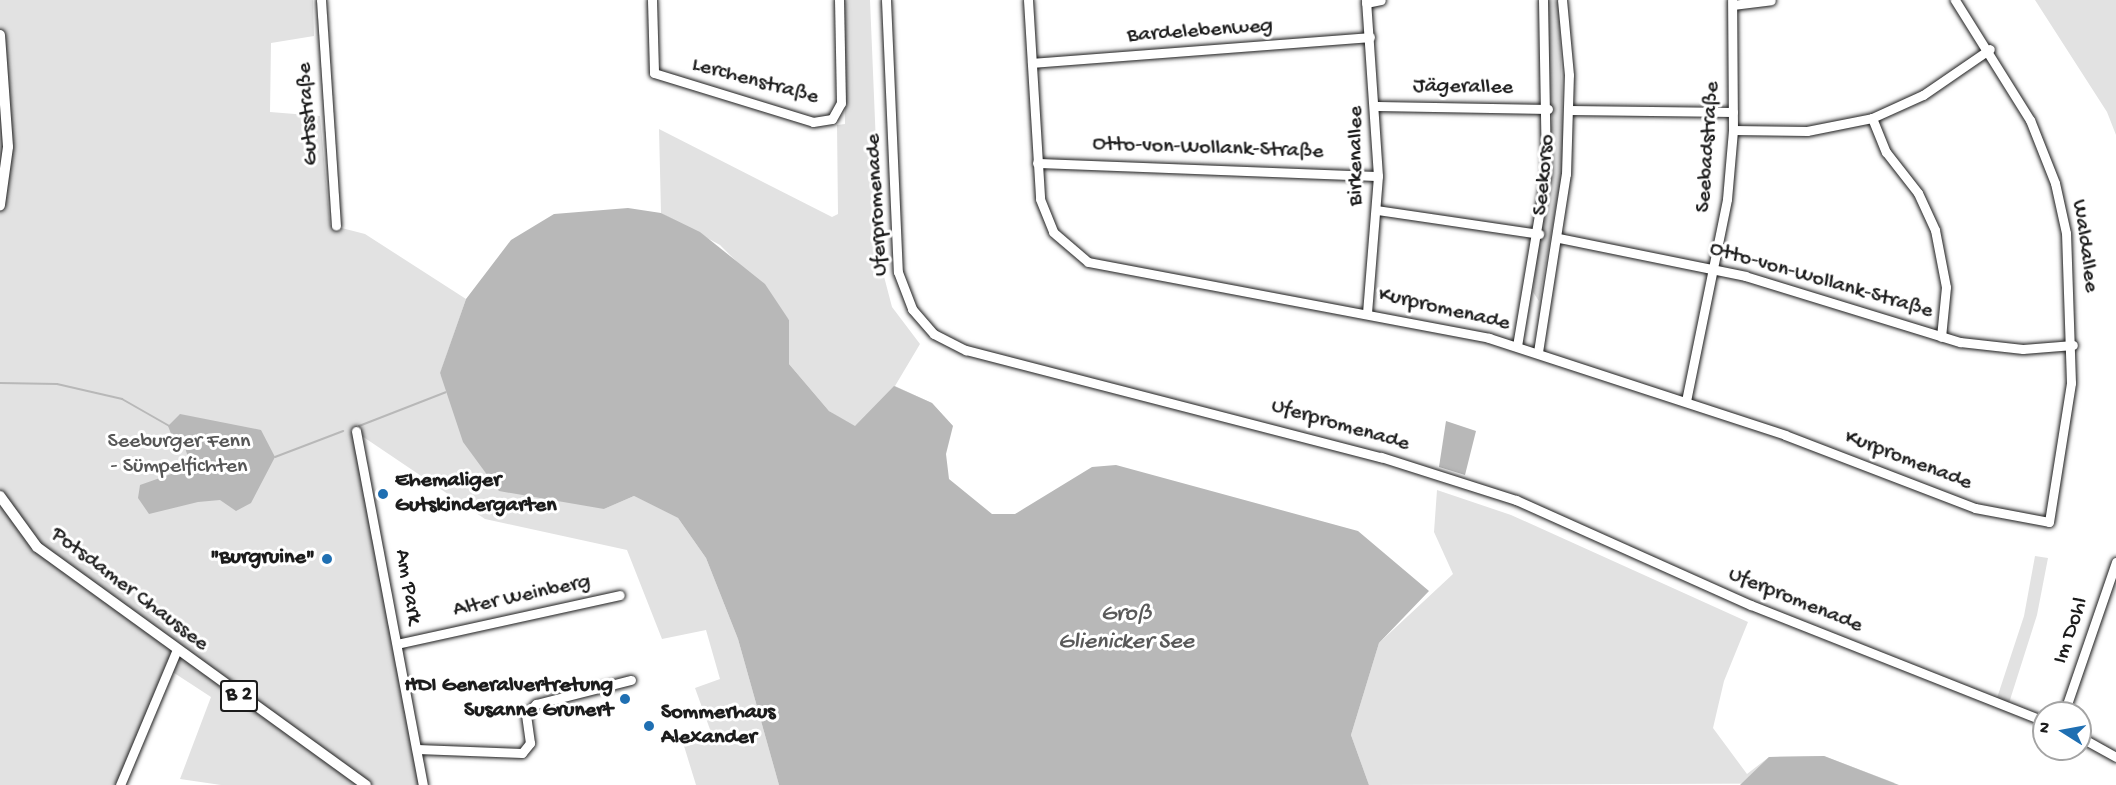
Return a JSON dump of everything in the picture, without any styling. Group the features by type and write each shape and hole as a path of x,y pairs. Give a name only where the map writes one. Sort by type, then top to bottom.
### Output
{"main road":[{"path":"0,35 8,147 0,205"},
{"name":"Potsdamer Chaussee","path":"0,496 37,547 176,652 366,785"}],"street":[{"name":"Gutsstraße","path":"321,0 336,226"},
{"name":"Lerchenstraße","path":"652,0 654,73 813,122 832,119 841,103 839,0"},
{"name":"Uferpromenade","path":"886,0 898,272 912,309 934,334 966,350 1369,454 1516,500 1751,605 2032,716"},
{"name":"Kurpromenade","path":"1028,0 1037,163 1047,222 1060,242 1088,262 1367,312 1517,346 1686,401 1975,508 2049,522"},
{"path":"1366,1 1381,0"},
{"name":"Seekorso","path":"1517,346 1539,234 1548,109 1543,0"},
{"name":"Seekorso","path":"1538,352 1559,238 1569,110 1563,0"},
{"path":"1733,2 1771,0"},
{"name":"Waldallee","path":"1955,0 1990,49 2031,120 2055,183 2068,253 2073,345 2068,423 2049,522"},
{"name":"Birkenallee","path":"1366,1 1377,106 1378,176 1367,312"},
{"name":"Seebadstraße","path":"1686,401 1716,269 1733,130 1733,2"},
{"name":"Bardelebenweg","path":"1032,63 1370,37"},
{"path":"1733,130 1798,132 1872,118 1934,89 1990,49"},
{"name":"Jägerallee","path":"1377,106 1548,109"},
{"path":"1569,110 1733,112"},
{"path":"1872,118 1886,152 1918,193 1935,230 1946,287 1941,337"},
{"name":"Otto-von-Wollank-Straße","path":"1037,163 1378,176"},
{"path":"1377,210 1539,234"},
{"name":"Otto-von-Wollank-Straße","path":"1559,238 1716,269 1941,337 2002,348 2073,345"},
{"name":"Am Park","path":"356,431 423,785"},
{"name":"Im Dohl","path":"2068,701 2116,562"},
{"name":"Alter Weinberg","path":"398,644 620,595"},
{"path":"120,785 176,652"},
{"path":"417,749 522,753 530,743 526,715 536,704 631,680"},
{"path":"2092,744 2116,757"}],"green space":[{"name":"Seeburger Fenn - Sümpelfichten","path":"0,0 313,0 314,36 271,43 270,112 320,116 330,225 365,234 466,299 440,374 604,509 634,496 678,518 706,558 738,639 779,785 696,785 684,746 712,735 695,688 720,679 706,630 662,639 627,550 485,519 356,432 427,785 221,785 180,779 211,697 165,667 118,785 0,785"},
{"path":"843,0 870,0 881,265 892,307 920,344 895,386 932,403 953,426 881,444 829,411 789,364 789,320 735,260 720,245 661,213 659,129 832,217 838,214 837,125 845,124"},
{"path":"1546,0 1559,0 1564,162 1539,301 1533,292 1552,118"},
{"path":"2035,0 2116,0 2116,135 2107,112"},
{"path":"1437,490 1511,515 1748,622 1724,681 1713,728 1747,774 1769,757 1824,756 1895,783 1369,785 1351,735 1379,643 1453,574 1434,532"},
{"path":"2035,556 2048,558 2037,615 2009,703 1997,698 2024,616"}],"water":[{"name":"Groß Glienicker See","path":"628,208 661,213 700,232 765,284 789,320 789,364 829,411 855,426 894,386 932,403 953,426 946,454 949,479 992,514 1015,514 1092,467 1116,465 1358,531 1429,591 1379,643 1351,735 1369,785 779,785 738,639 706,558 678,518 634,496 604,509 499,491 463,442 440,373 466,299 511,240 554,214"},
{"path":"180,414 261,430 275,457 251,503 236,511 220,500 198,502 149,514 138,498 140,485 191,467 183,441 172,436 168,426"},
{"path":"1446,421 1476,431 1465,475 1439,467"},
{"path":"1824,756 1899,785 1740,785 1769,757"}],"waterway":[{"path":"0,383 57,384 122,399 171,427"},
{"path":"359,426 446,392"},
{"path":"275,457 343,431"}],"place":[{"name":"Ehemaliger Gutskindergarten","path":"383,494"},
{"name":"\"Burgruine\"","path":"327,559"},
{"name":"HDI Generalvertretung Susanne Grunert","path":"625,699"},
{"name":"Sommerhaus Alexander","path":"649,726"}]}
